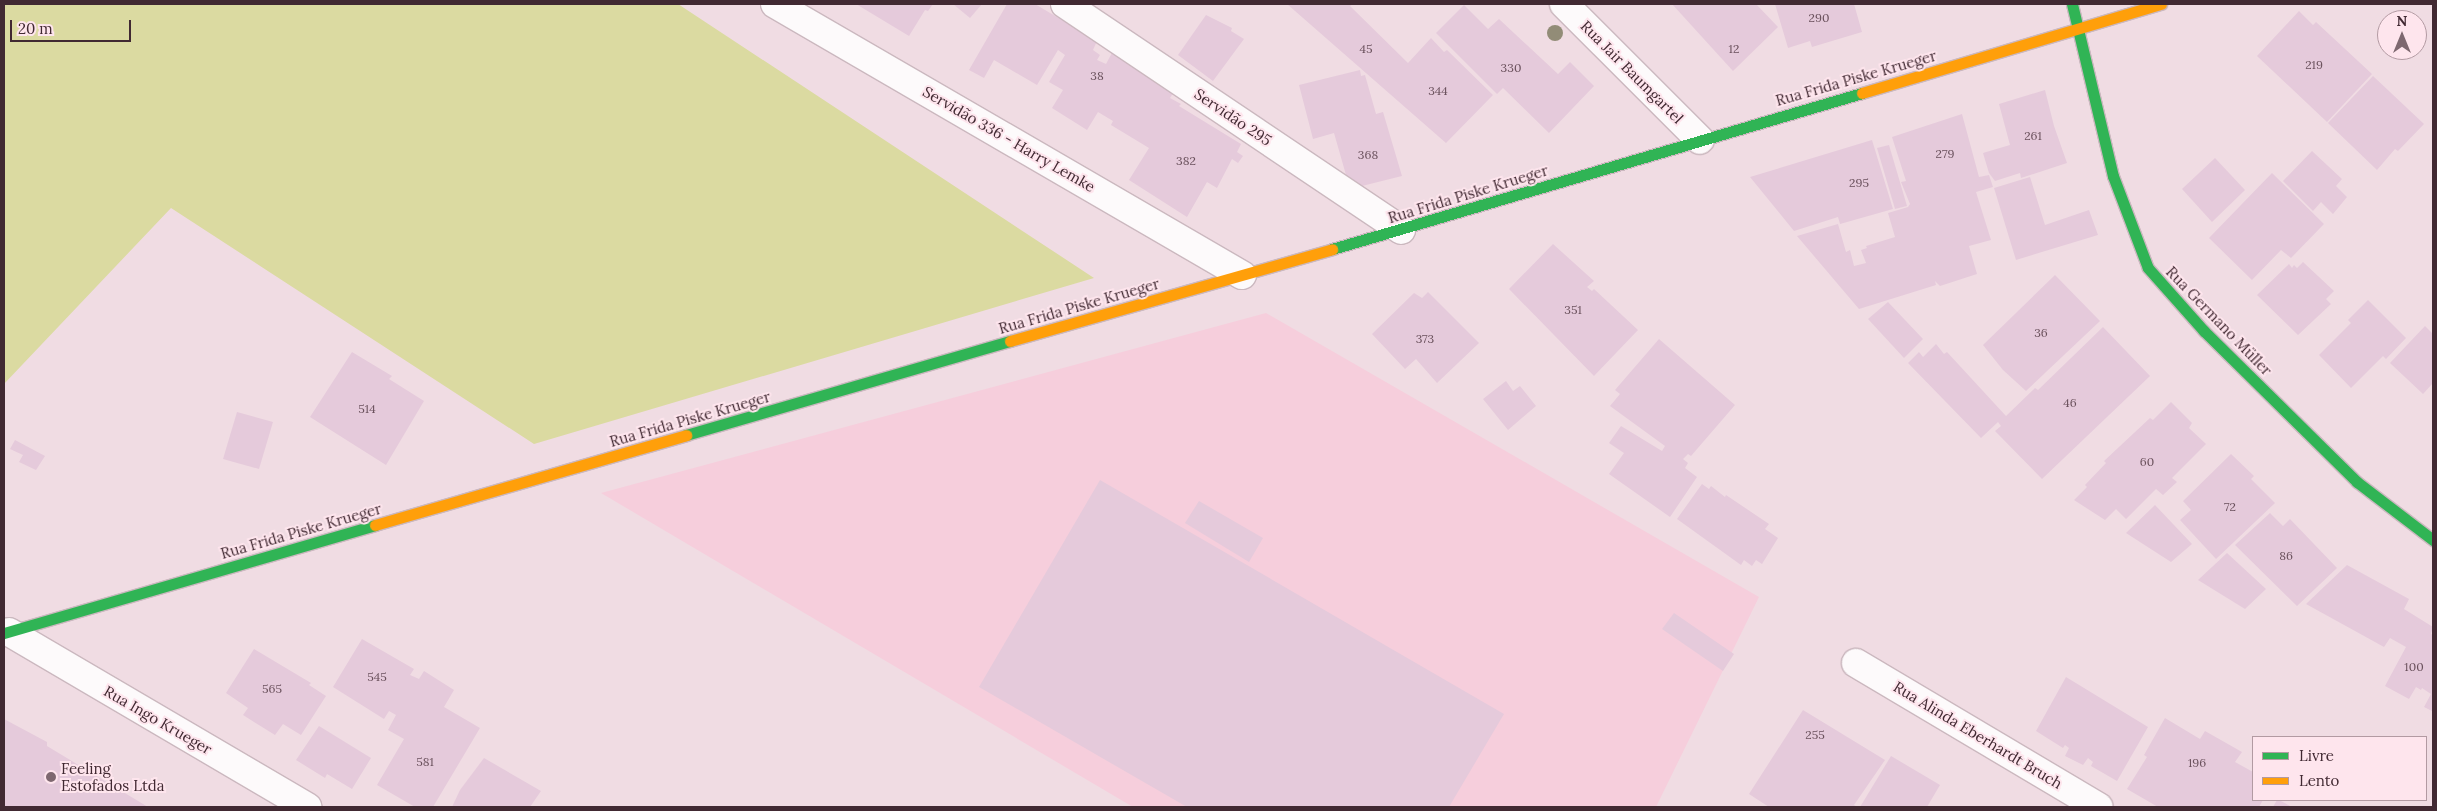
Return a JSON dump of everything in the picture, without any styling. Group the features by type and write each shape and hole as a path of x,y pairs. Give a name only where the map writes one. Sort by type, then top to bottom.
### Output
{"street":[{"name":"Servidão 336 - Harry Lemke","path":"775,4 1242,275"},
{"name":"Servidão 295","path":"1065,4 1401,230"},
{"name":"Rua Jair Baumgartel","path":"1564,4 1700,140"},
{"name":"Rua Germano Müller","path":"2072,4 2114,176 2148,268 2204,331 2357,482 2433,540"},
{"name":"Rua Frida Piske Krueger","path":"6,633 1401,230 2161,4"},
{"name":"Rua Ingo Krueger","path":"6,633 307,807"},
{"name":"Rua Alinda Eberhardt Bruch","path":"1856,663 2099,807"}],"shaded area":[{"path":"4,4 678,4 1094,278 534,444 171,208 4,384"},
{"path":"1266,313 1759,597 1656,807 1133,807 601,493"}],"building":[{"path":"856,4 933,4 928,11 925,10 909,36"},
{"path":"953,4 982,4 970,18"},
{"path":"1007,4 1035,4 1097,41 1093,50 1100,55 1097,60 1106,64 1113,51 1175,90 1170,98 1181,104 1179,106 1241,144 1237,152 1243,156 1238,163 1232,159 1217,188 1207,182 1187,217 1129,180 1149,148 1111,125 1113,121 1098,112 1087,130 1052,108 1063,90 1049,82 1065,55 1058,50 1037,85 994,60 984,78 969,70"},
{"path":"1287,4 1353,4 1350,6 1408,63 1431,38 1444,52 1447,50 1493,95 1446,143"},
{"path":"1672,4 1756,4 1778,27 1733,71"},
{"path":"1775,4 1854,4 1862,32 1812,47 1810,41 1788,48"},
{"path":"1464,5 1488,29 1499,19 1558,74 1570,62 1594,86 1549,133 1503,88 1497,94 1436,33"},
{"path":"2299,11 2313,25 2316,22 2372,74 2327,122 2257,56"},
{"path":"1206,15 1232,28 1231,31 1244,39 1213,81 1178,55"},
{"path":"1360,70 1361,76 1365,75 1376,114 1383,112 1402,176 1350,189 1334,133 1313,139 1299,85"},
{"path":"2373,76 2424,124 2398,151 2395,149 2377,170 2328,123"},
{"path":"2045,90 2054,126 2067,163 2021,178 2020,173 1995,181 1989,173 1983,153 2010,145 1999,104"},
{"path":"1962,114 1979,177 1989,175 1993,187 1976,192 1991,240 1969,246 1977,274 1940,286 1935,281 1936,285 1859,309 1797,236 1838,224 1846,252 1850,250 1854,266 1866,263 1861,250 1867,248 1866,246 1895,237 1888,213 1908,207 1910,204 1901,182 1906,181 1892,137"},
{"path":"1872,140 1893,209 1840,224 1838,217 1794,231 1750,177"},
{"path":"1889,145 1907,206 1895,209 1877,148"},
{"path":"2312,151 2342,179 2336,186 2347,197 2333,214 2321,202 2313,211 2283,181"},
{"path":"2215,158 2245,190 2212,222 2182,189"},
{"path":"2272,173 2324,224 2291,258 2281,250 2252,280 2209,238"},
{"path":"2030,177 2045,225 2089,210 2098,235 2016,260 1994,188"},
{"path":"1553,244 1594,281 1587,287 1592,291 1594,289 1638,330 1594,376 1509,289"},
{"path":"2303,262 2334,291 2326,299 2331,304 2298,335 2257,295 2289,264 2292,268 2294,265 2297,268"},
{"path":"2055,275 2100,321 2026,391 2003,370 1983,345"},
{"path":"1428,292 1479,343 1437,383 1416,359 1405,369 1372,334 1414,293 1422,298"},
{"path":"2368,300 2406,338 2386,359 2383,356 2351,388 2319,355 2351,323 2348,320"},
{"path":"1888,302 1923,339 1904,358 1868,319"},
{"path":"2425,326 2433,334 2433,383 2423,394 2390,363"},
{"path":"2103,327 2150,376 2042,479 1995,431 2001,426 1998,422 1981,438 1908,363 1919,352 1923,357 1936,344 1944,354 1947,352 2006,416 2035,388 2038,390"},
{"path":"1659,339 1735,405 1691,456 1688,454 1683,459 1688,463 1685,468 1697,477 1670,517 1609,474 1624,453 1609,443 1621,426 1662,451 1665,446 1610,406 1620,394 1615,390"},
{"path":"352,352 392,376 389,379 424,401 386,465 310,417"},
{"path":"1506,381 1513,391 1520,386 1536,406 1508,430 1483,399"},
{"path":"2171,402 2192,423 2189,428 2206,444 2172,478 2177,482 2163,495 2156,489 2126,519 2116,509 2105,520 2074,500 2106,463 2104,461 2150,418 2153,420"},
{"path":"237,412 273,422 259,469 223,459"},
{"path":"15,440 45,456 36,470 19,462 23,455 10,449"},
{"path":"2231,454 2254,476 2251,479 2275,503 2216,559 2180,520 2191,510 2183,501"},
{"path":"1100,480 1504,714 1449,807 1187,807 979,687"},
{"path":"1702,484 1709,489 1711,486 1725,497 1726,495 1769,524 1765,529 1778,538 1762,564 1756,560 1752,566 1744,560 1741,565 1677,519"},
{"path":"1199,501 1263,538 1249,562 1185,523"},
{"path":"2155,505 2192,544 2171,562 2126,533"},
{"path":"2270,513 2283,526 2290,519 2337,568 2297,606 2235,545"},
{"path":"2227,553 2266,589 2245,609 2198,580"},
{"path":"2347,565 2409,599 2404,609 2433,627 2431,634 2433,635 2432,711 2424,707 2431,694 2422,688 2421,690 2416,687 2409,699 2385,686 2406,647 2390,638 2384,647 2306,604"},
{"path":"1674,613 1734,654 1723,671 1662,629"},
{"path":"362,639 414,669 410,675 419,679 424,671 454,690 444,707 480,728 433,807 415,807 377,785 404,739 388,730 396,715 389,711 384,719 333,687"},
{"path":"254,649 311,683 309,685 326,696 301,735 283,724 275,735 243,715 248,708 226,693"},
{"path":"2066,677 2148,727 2117,781 2091,766 2093,762 2088,758 2083,765 2065,756 2069,748 2065,745 2063,748 2036,731"},
{"path":"1803,710 1885,760 1854,805 1857,807 1769,807 1749,794"},
{"path":"2165,718 2200,739 2205,731 2242,752 2235,762 2252,771 2252,801 2262,801 2259,807 2158,807 2127,789 2147,757 2144,755"},
{"name":"Feeling Estofados Ltda","path":"4,719 47,742 47,746 148,807 4,807"},
{"path":"319,726 371,758 352,789 327,774 325,778 296,760"},
{"path":"1891,756 1940,785 1927,807 1860,807"},
{"path":"484,758 541,791 530,807 452,807 460,790"},
{"path":"2276,801 2281,801 2292,807 2273,807"}],"traffic: fast":[{"path":"2072,4 2113,176 2148,268 2204,331 2357,482 2433,540"},
{"path":"1332,249 1862,93"},
{"path":"686,435 1010,341"},
{"path":"4,633 375,525"}],"traffic: slow":[{"path":"1862,93 2161,4"},
{"path":"1010,341 1332,249"},
{"path":"375,525 686,435"}],"place":[{"name":"Feeling Estofados Ltda","path":"51,777"}]}
